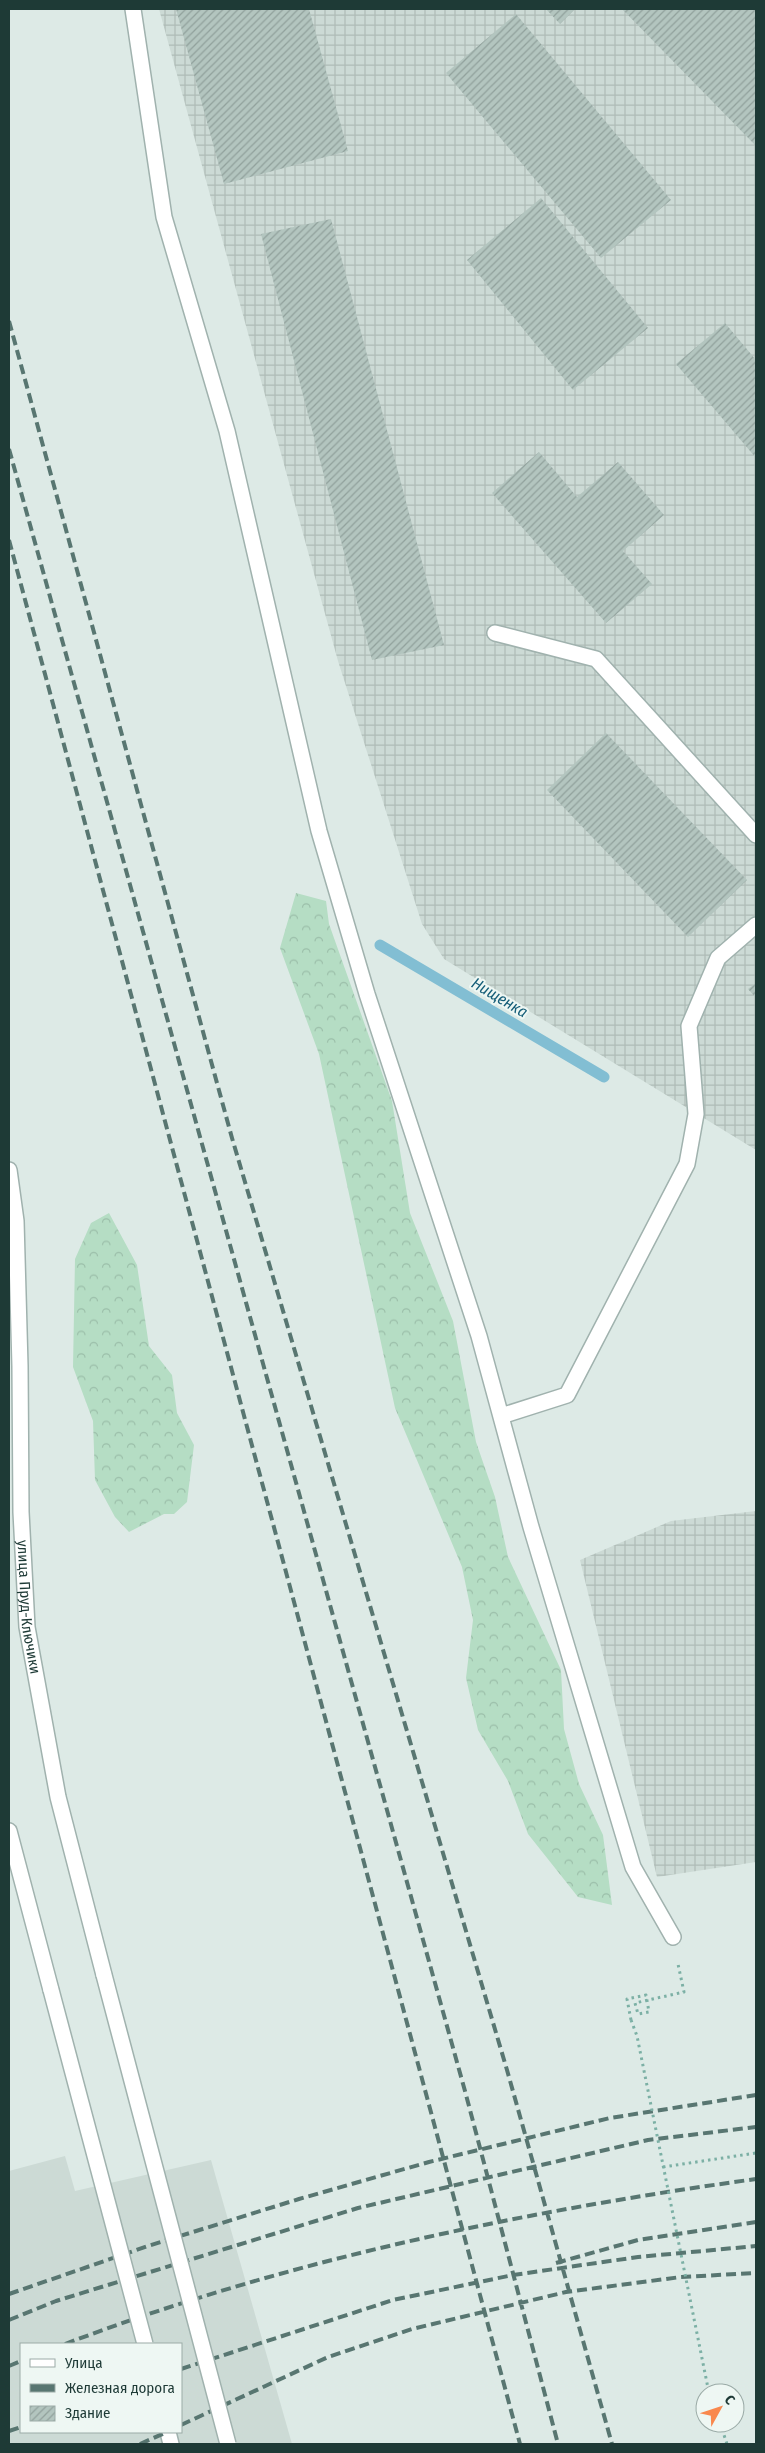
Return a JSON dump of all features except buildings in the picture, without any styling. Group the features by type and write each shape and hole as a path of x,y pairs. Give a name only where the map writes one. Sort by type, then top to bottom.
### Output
{"street":[{"path":"133,9 164,217 227,431 319,831 367,994 479,1336 532,1527 633,1867 673,1937"},
{"path":"495,632 596,659 756,835"},
{"path":"501,1416 567,1395 687,1164 696,1114 689,1026 718,958 756,924"},
{"name":"улица Пруд-Ключики","path":"9,1170 16,1221 21,1408 21,1512 27,1627 58,1797 228,2444"},
{"path":"9,1428 21,1408"},
{"path":"9,1831 145,2343"}],"path":[{"path":"673,1937 684,1992 651,2000 643,2002 635,2003 638,2014 649,2012 648,2004 646,1995 626,1999 637,2036 707,2383"},
{"path":"663,2167 756,2153"}],"shaded area":[{"path":"159,9 756,9 756,1150 444,959 422,924 338,661"},
{"path":"756,1511 756,1862 657,1877 580,1560 671,1521"},
{"path":"65,2156 75,2191 211,2160 292,2444 9,2444 9,2171"}],"green space":[{"path":"296,893 326,901 329,924 392,1101 410,1213 453,1321 476,1442 495,1497 508,1557 561,1670 564,1729 579,1784 603,1835 612,1905 578,1897 528,1834 508,1781 478,1730 466,1678 473,1620 462,1567 395,1408 319,1054 280,948"},
{"path":"109,1213 137,1265 149,1346 172,1375 177,1413 194,1445 187,1502 174,1514 164,1514 129,1532 115,1517 95,1480 93,1421 73,1367 75,1259 91,1223"}],"waterway":[{"name":"Нищенка","path":"380,945 604,1077"}],"railway":[{"path":"9,321 232,1138 507,2070 612,2444"},
{"path":"9,449 465,2091 558,2444"},
{"path":"9,540 520,2444"},
{"path":"9,2294 148,2246 299,2199 429,2162 610,2118 756,2095"},
{"path":"9,2320 56,2301 358,2208 648,2140 756,2127"},
{"path":"68,2343 233,2287 319,2263 406,2242 581,2206 756,2179"},
{"path":"556,2263 638,2240 756,2222"},
{"path":"182,2369 393,2300 513,2275 638,2257 756,2246"},
{"path":"182,2425 328,2357 412,2329 566,2292 681,2277 756,2273"},
{"path":"9,2366 20,2361"},
{"path":"9,2431 20,2427"},
{"path":"140,2444 165,2433"}]}
